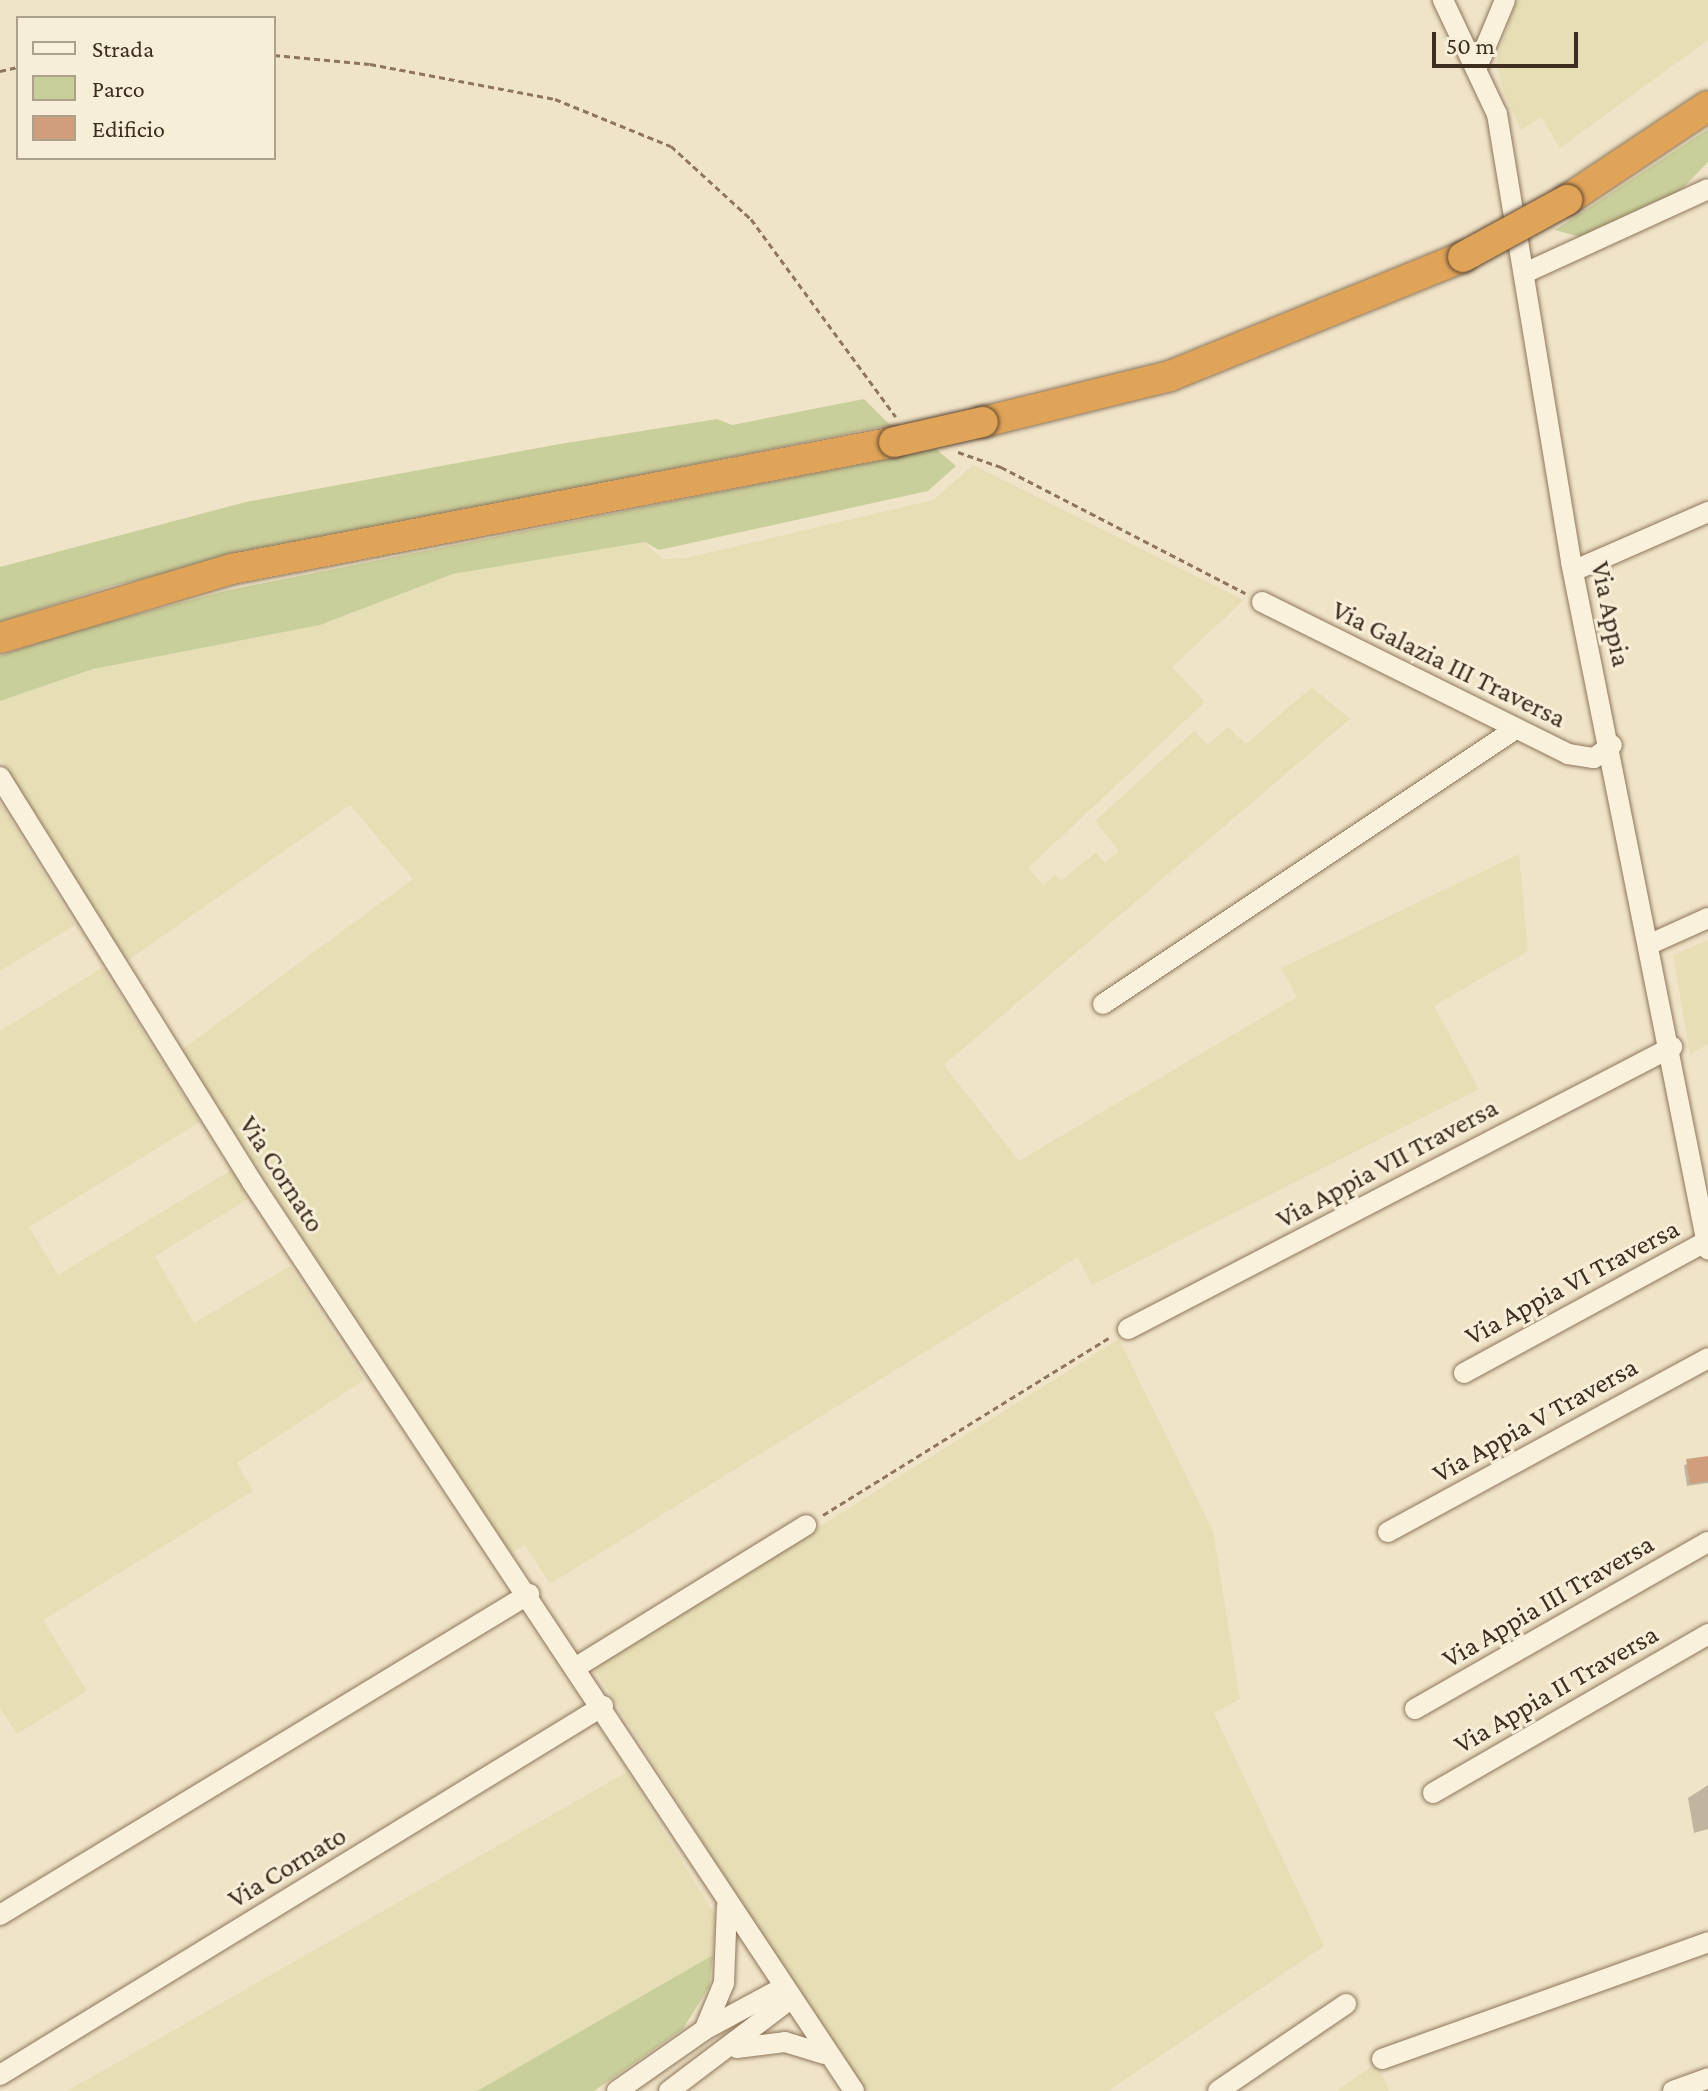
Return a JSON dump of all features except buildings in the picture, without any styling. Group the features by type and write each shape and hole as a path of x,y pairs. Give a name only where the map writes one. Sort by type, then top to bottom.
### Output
{"highway":[{"path":"0,638 232,569 902,434 983,422 1170,376 1463,257 1567,200 1708,106"}],"street":[{"name":"Via Appia","path":"1443,0 1478,65 1497,114 1527,272 1573,571 1612,745 1648,945 1672,1047 1707,1238"},
{"path":"1478,65 1505,0"},
{"path":"1527,272 1708,189"},
{"path":"1573,571 1708,512"},
{"name":"Via Galazia III Traversa","path":"1262,602 1568,754 1594,758 1612,745"},
{"path":"1103,1004 1515,729"},
{"name":"Via Cornato","path":"0,777 252,1182 578,1666 784,1995 824,2054 854,2091"},
{"path":"1648,945 1708,918"},
{"name":"Via Appia VII Traversa","path":"1128,1329 1672,1047"},
{"name":"Via Appia VI Traversa","path":"1464,1373 1707,1238"},
{"name":"Via Appia V Traversa","path":"1388,1532 1708,1358"},
{"path":"578,1666 806,1525"},
{"name":"Via Appia III Traversa","path":"1415,1709 1708,1542"},
{"path":"0,1915 529,1594"},
{"name":"Via Appia II Traversa","path":"1433,1793 1708,1634"},
{"name":"Via Cornato","path":"0,2075 603,1706"},
{"path":"704,2030 724,1983 727,1905"},
{"path":"1382,2059 1708,1942"},
{"path":"617,2091 704,2030 784,1995"},
{"path":"669,2091 726,2051 784,1995"},
{"path":"1218,2091 1346,2004"},
{"path":"726,2051 759,2041 824,2054"},
{"path":"1673,2091 1708,2078"}],"path":[{"path":"276,55 370,64 555,99 671,146 751,219 902,434"},
{"path":"953,449 1001,467 1262,602"},
{"path":"806,1525 1128,1329"}],"shaded area":[{"path":"1516,0 1708,0 1708,40 1560,148 1541,117 1521,130 1505,95 1496,63"},
{"path":"973,465 1244,600 1172,667 1205,702 1028,868 1043,885 1055,875 1061,881 1096,852 1105,863 1119,851 1095,821 1194,731 1208,745 1228,727 1246,744 1312,687 1350,719 944,1065 1019,1161 1297,997 1281,968 1519,854 1528,951 1434,1006 1479,1089 1092,1285 1078,1257 550,1584 525,1545 510,1553 180,1051 413,879 350,805 124,963 0,758 0,701 93,669 320,625 453,574 645,542 662,559 686,558 933,500"},
{"path":"0,803 75,925 0,971"},
{"path":"1708,940 1708,1044 1690,1054 1673,955"},
{"path":"102,968 200,1122 29,1227 58,1275 231,1170 250,1198 155,1256 194,1323 290,1266 364,1380 237,1463 253,1491 43,1620 87,1691 17,1734 0,1708 0,1031"},
{"path":"1119,1339 1213,1531 1240,1699 1214,1713 1324,1946 1108,2091 867,2091 795,1990 594,1668"},
{"path":"627,1772 715,1915 713,1955 477,2091 67,2091"},
{"path":"1377,2063 1389,2091 1336,2091"}],"green space":[{"path":"1708,129 1708,162 1681,190 1580,237 1555,230"},
{"path":"864,399 890,425 278,548 111,586 0,622 0,567 246,502 560,444 717,419 732,425"},
{"path":"936,449 956,466 928,491 659,550 645,542 453,574 320,625 93,669 0,701 0,656 55,636 229,590"},
{"path":"713,1955 709,1987 683,2029 594,2091 477,2091"}]}
